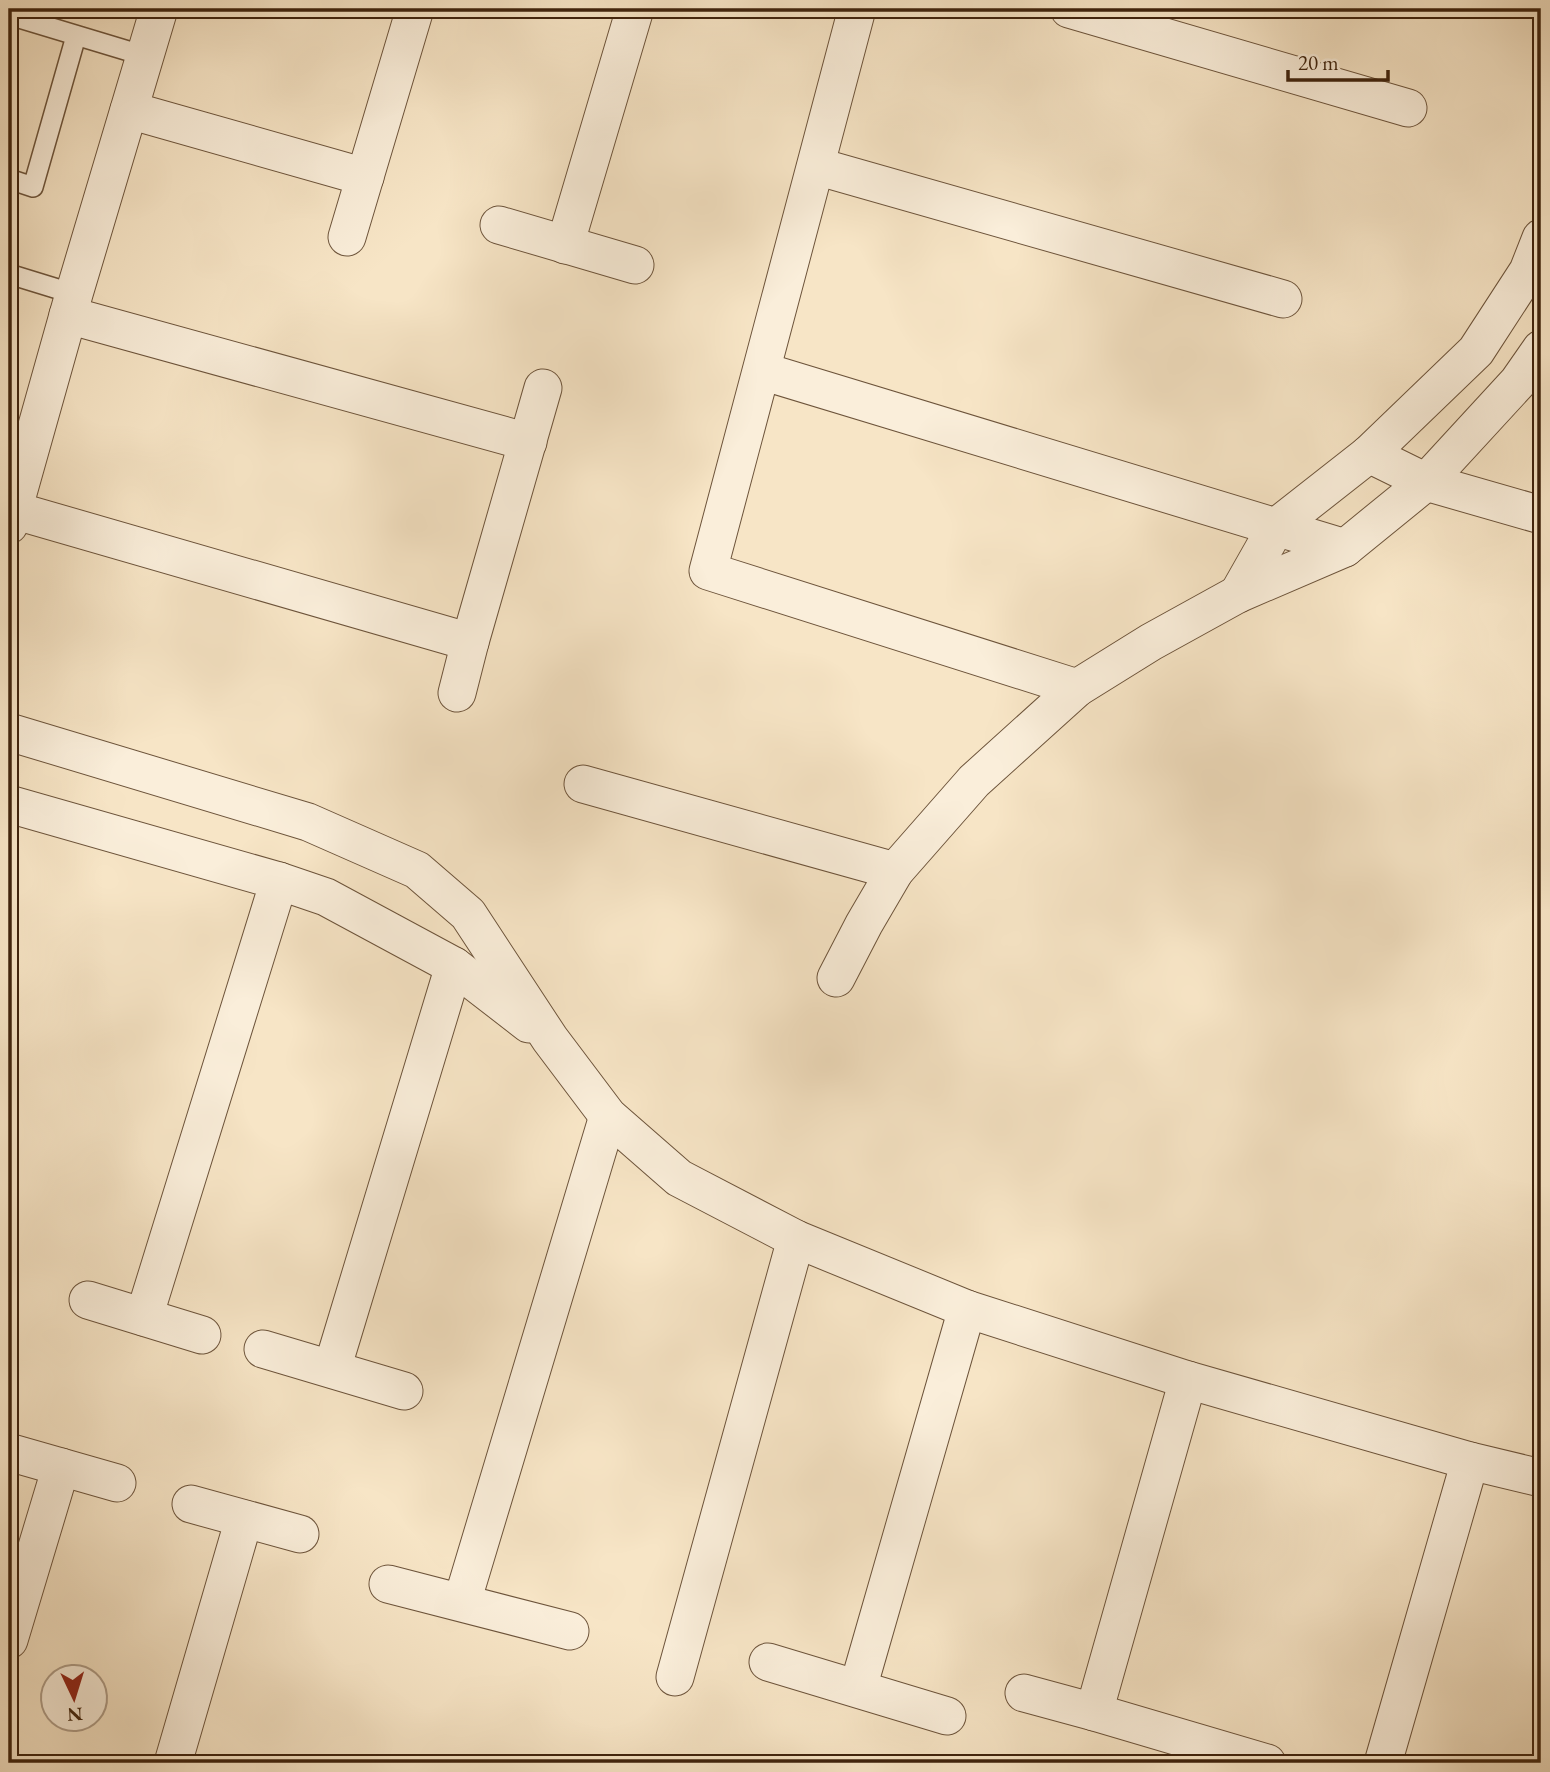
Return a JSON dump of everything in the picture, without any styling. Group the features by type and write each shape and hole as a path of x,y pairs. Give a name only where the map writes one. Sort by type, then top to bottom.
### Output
{"street":[{"path":"159,9 11,517 470,642"},
{"path":"347,237 415,9"},
{"path":"565,244 635,9"},
{"path":"857,9 708,570 1077,688"},
{"path":"1069,9 1408,108"},
{"path":"129,110 365,177"},
{"path":"816,166 1283,299"},
{"path":"499,225 635,265"},
{"path":"1238,594 1276,527 1369,454 1476,351 1528,271 1541,238"},
{"path":"71,304 528,442"},
{"path":"836,978 895,871 974,781 1077,688 1151,642 1238,594 1345,548 1426,482 1518,382 1541,349"},
{"path":"762,371 1345,548"},
{"path":"457,693 543,388"},
{"path":"1369,454 1426,482 1541,515"},
{"path":"9,732 308,822 417,870 468,914 550,1039 608,1116 679,1178 796,1239 967,1310 1188,1380 1470,1461 1541,1478"},
{"path":"583,784 895,871"},
{"path":"9,804 279,881 326,897 454,966 550,1039"},
{"path":"144,1317 279,881"},
{"path":"332,1369 454,966"},
{"path":"462,1602 608,1116"},
{"path":"675,1677 796,1239"},
{"path":"88,1300 202,1335"},
{"path":"858,1688 967,1310"},
{"path":"263,1349 404,1391"},
{"path":"1094,1712 1188,1380"},
{"path":"12,1453 117,1483"},
{"path":"1383,1763 1470,1461"},
{"path":"9,1640 61,1467"},
{"path":"191,1504 300,1534"},
{"path":"173,1763 244,1519"},
{"path":"388,1584 570,1631"},
{"path":"768,1662 947,1716"},
{"path":"1024,1693 1268,1763"}],"lane":[{"path":"9,15 145,56"},
{"path":"9,179 33,187 76,36"},
{"path":"10,279 71,304"}]}
